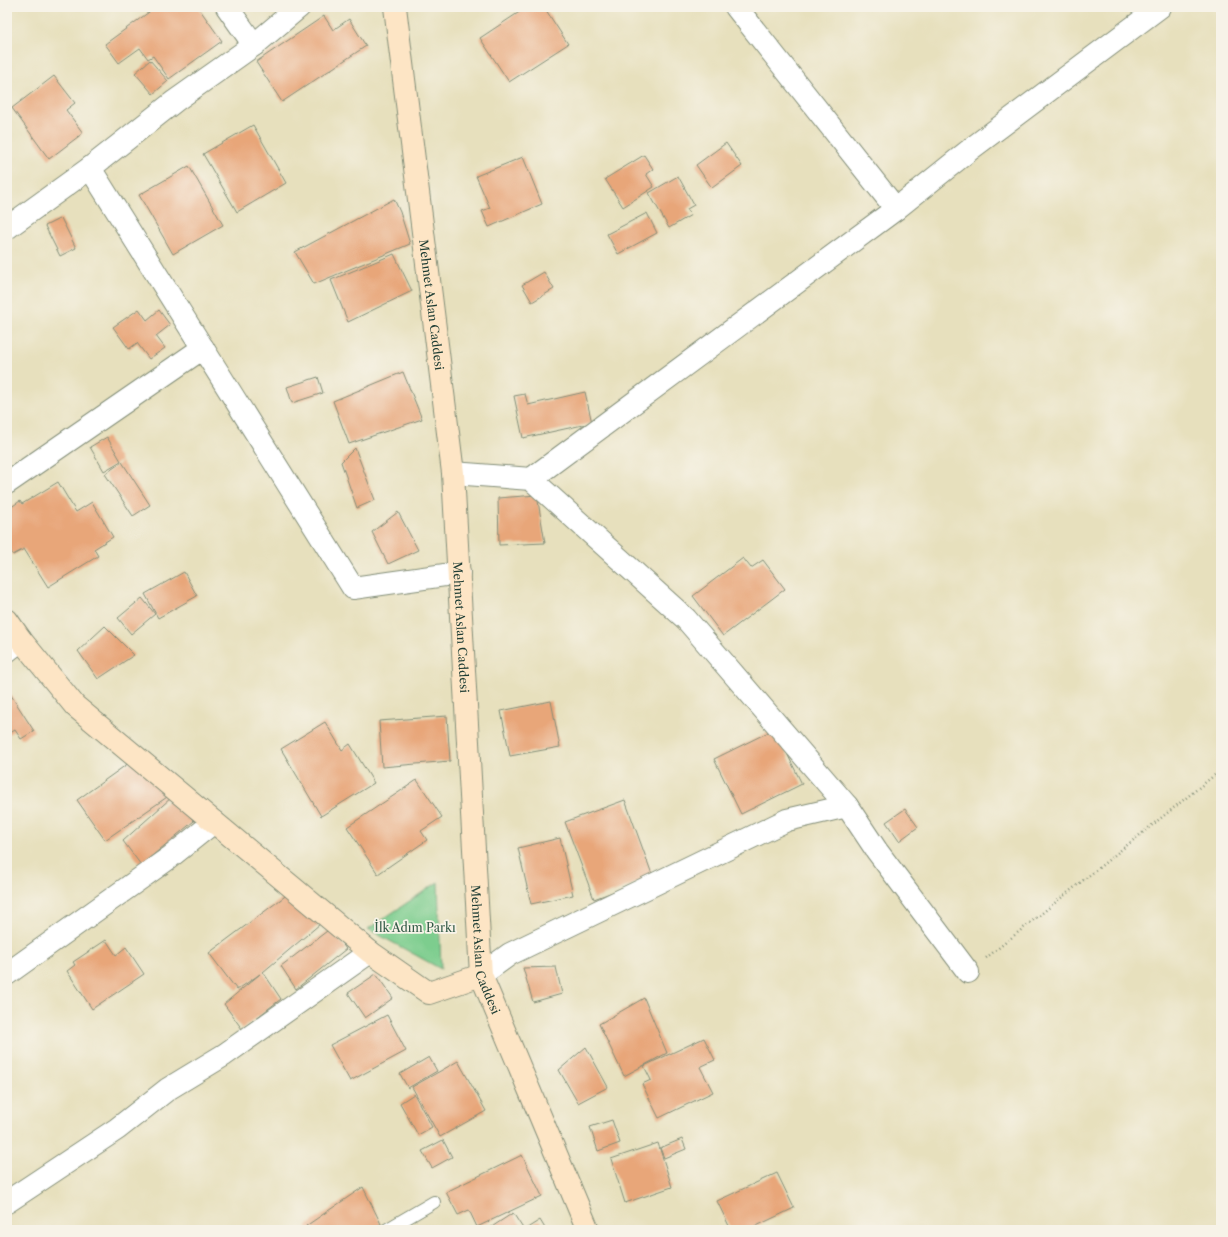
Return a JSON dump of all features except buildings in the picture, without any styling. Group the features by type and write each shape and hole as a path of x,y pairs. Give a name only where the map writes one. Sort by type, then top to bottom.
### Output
{"street":[{"path":"227,7 254,45"},
{"path":"7,228 90,168 175,101 254,45 299,7"},
{"name":"Mehmet Aslan Caddesi","path":"395,7 453,473 482,975 588,1230"},
{"path":"736,7 896,209"},
{"path":"531,479 896,209 972,148 1160,7"},
{"path":"90,168 353,588 459,572"},
{"path":"7,483 203,348"},
{"path":"453,473 531,479 686,619 847,806 877,851 968,972"},
{"path":"7,620 14,645 75,706 370,952 428,993 482,975 510,954 787,820 847,806"},
{"path":"7,974 169,858 214,822"},
{"path":"7,1202 117,1128 168,1089 224,1054 370,952"}],"lane":[{"path":"386,1230 434,1202"}],"path":[{"path":"968,972 1221,770"}],"green space":[{"name":"İlk Adım Parkı","path":"438,882 441,969 368,929"}]}
